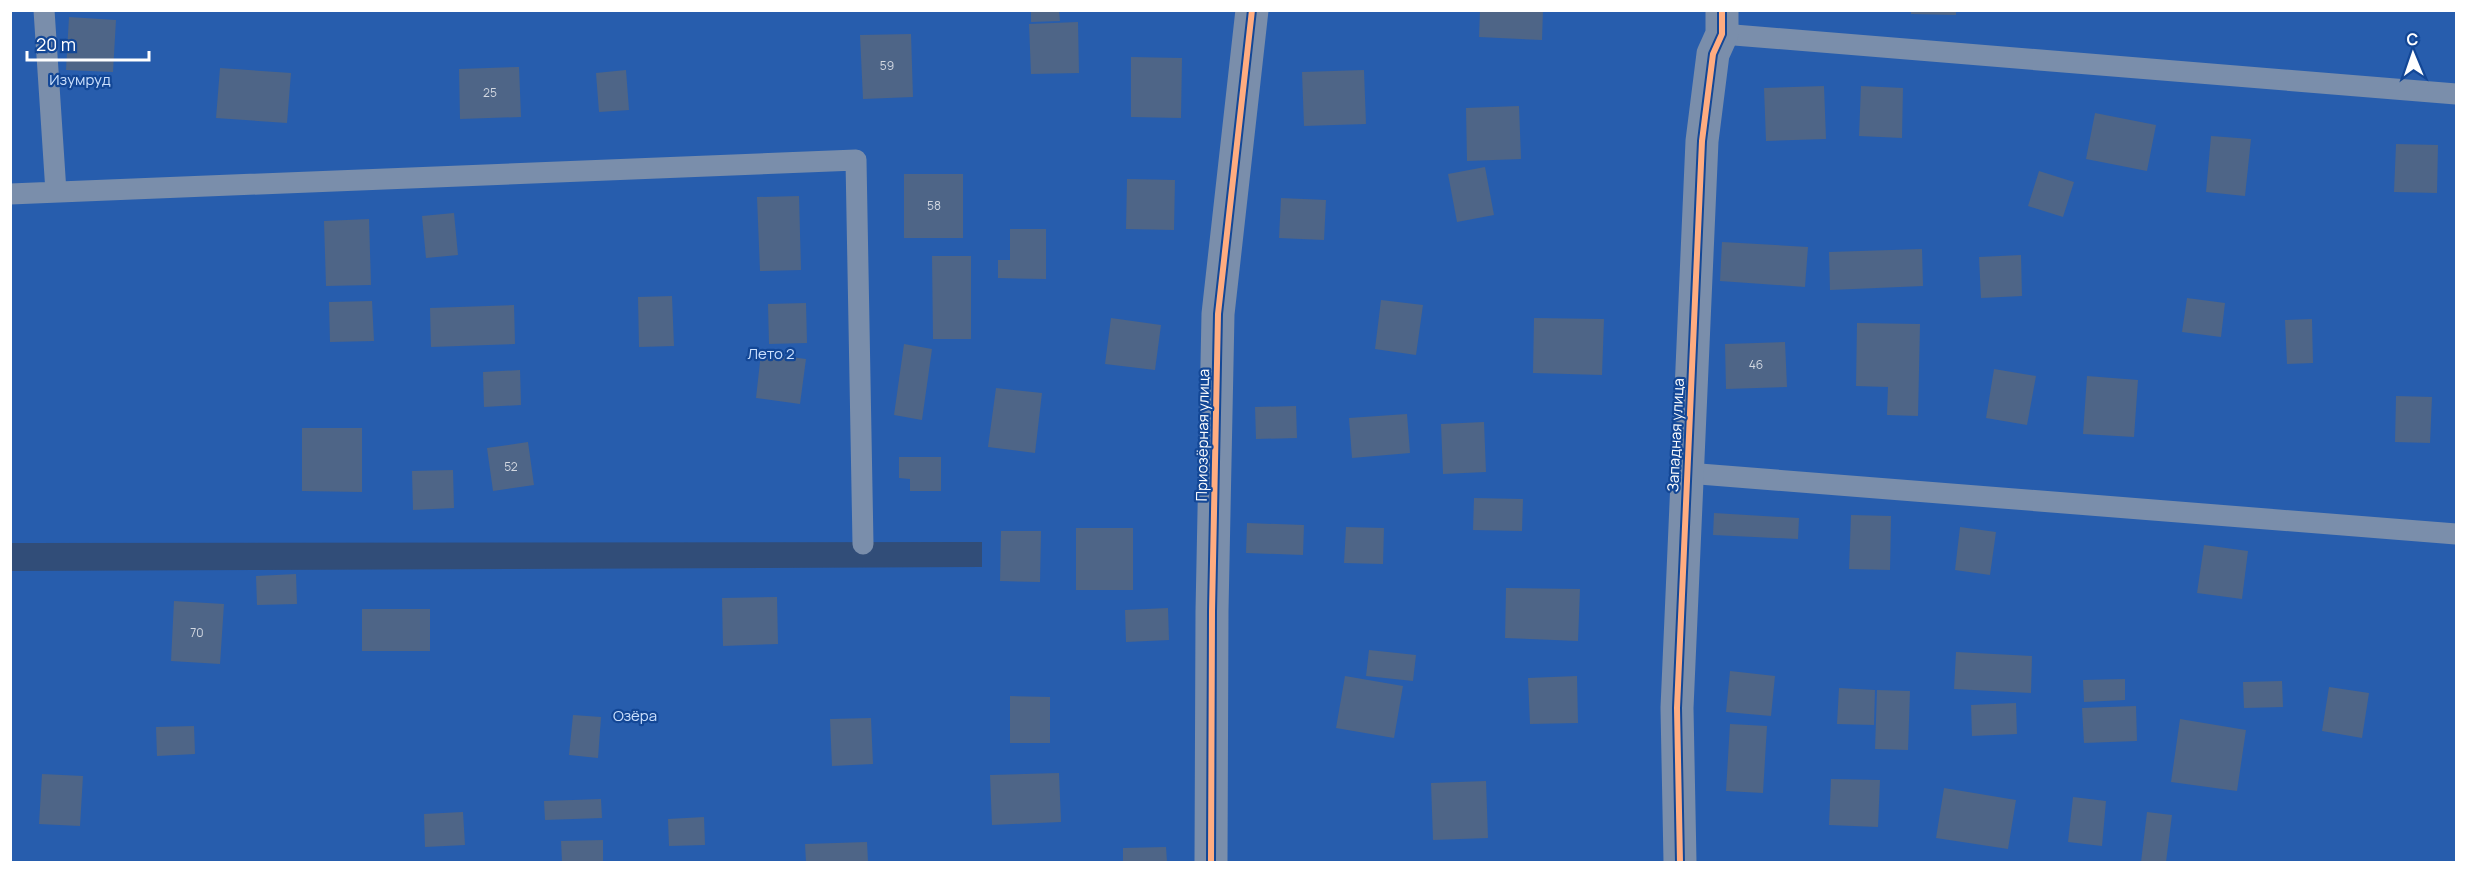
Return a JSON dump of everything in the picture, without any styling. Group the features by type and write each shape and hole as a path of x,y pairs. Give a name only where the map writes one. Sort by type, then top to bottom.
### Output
{"street":[{"name":"Приозёрная улица","path":"1211,862 1212,611 1218,314 1252,10"},
{"name":"Западная улица","path":"1680,862 1677,708 1702,141 1713,54 1722,22"}],"lane":[{"path":"44,10 56,192"},
{"path":"1722,22 2457,94"},
{"path":"10,194 856,160 863,544"},
{"path":"1687,473 2457,534"}],"green space":[{"path":"11,11 2456,11 2456,862 11,862 10,571 982,567 982,542 11,543"}],"building":[{"path":"1031,10 1059,10 1060,21 1031,22"},
{"path":"1480,10 1543,10 1542,40 1479,37"},
{"path":"1911,10 1956,10 1956,15 1911,14"},
{"path":"69,17 116,20 113,72 66,70"},
{"path":"1078,22 1079,73 1031,74 1029,24"},
{"path":"911,34 913,97 863,99 860,35"},
{"path":"1131,57 1182,58 1181,118 1131,117"},
{"path":"519,67 521,117 460,119 459,69"},
{"path":"220,68 291,73 287,123 216,118"},
{"path":"626,70 629,110 599,112 596,73"},
{"path":"1364,70 1366,124 1304,126 1302,72"},
{"path":"1824,86 1826,139 1766,141 1764,88"},
{"path":"1861,86 1903,88 1902,138 1859,136"},
{"path":"1519,106 1521,159 1467,161 1466,108"},
{"path":"2095,113 2156,125 2147,171 2086,159"},
{"path":"2211,136 2251,139 2245,196 2206,192"},
{"path":"2396,144 2438,145 2437,193 2394,192"},
{"path":"1485,167 1494,215 1457,222 1448,174"},
{"path":"2039,171 2074,182 2063,217 2028,206"},
{"path":"904,174 963,174 963,238 904,238"},
{"path":"1127,179 1175,180 1174,230 1126,229"},
{"path":"799,196 801,270 760,271 757,197"},
{"path":"1281,198 1326,200 1324,240 1279,238"},
{"path":"454,213 458,255 426,258 422,216"},
{"path":"369,219 371,285 326,286 324,221"},
{"path":"1010,229 1046,229 1046,279 998,278 998,260 1010,260"},
{"path":"1722,242 1808,247 1805,287 1720,281"},
{"path":"1922,249 1923,286 1830,290 1829,252"},
{"path":"2021,255 2022,296 1981,298 1979,257"},
{"path":"932,256 971,256 971,339 933,339"},
{"path":"672,296 674,346 639,347 638,297"},
{"path":"2187,298 2225,303 2221,337 2182,332"},
{"path":"1381,300 1423,305 1416,355 1375,349"},
{"path":"372,301 374,341 330,342 329,302"},
{"path":"806,303 807,343 769,344 768,304"},
{"path":"514,305 515,344 431,347 430,308"},
{"path":"1111,318 1161,325 1155,370 1105,364"},
{"path":"1534,318 1604,319 1602,375 1533,373"},
{"path":"2312,319 2313,363 2287,364 2285,320"},
{"path":"1857,323 1920,324 1918,416 1887,415 1888,387 1856,386"},
{"path":"1785,342 1787,387 1726,389 1725,344"},
{"path":"904,344 932,349 922,420 894,415"},
{"path":"761,353 806,359 800,404 756,398"},
{"path":"1994,369 2036,376 2027,425 1986,418"},
{"path":"520,370 521,405 484,407 483,372"},
{"path":"2087,376 2138,380 2134,437 2083,434"},
{"path":"996,388 1042,393 1035,453 988,447"},
{"path":"2396,396 2432,397 2430,443 2395,442"},
{"path":"1296,406 1297,438 1256,439 1255,407"},
{"path":"1407,414 1410,453 1352,458 1349,418"},
{"path":"1484,422 1486,472 1443,474 1441,424"},
{"path":"302,428 362,428 362,492 302,491"},
{"path":"528,442 534,485 493,491 487,448"},
{"path":"899,457 941,457 941,491 910,491 910,479 899,478"},
{"path":"453,470 454,508 413,510 412,471"},
{"path":"1474,498 1523,499 1522,531 1473,530"},
{"path":"1714,513 1799,518 1798,539 1713,535"},
{"path":"1851,515 1891,516 1890,570 1849,569"},
{"path":"1247,523 1304,525 1303,555 1246,553"},
{"path":"1346,527 1384,528 1383,564 1344,563"},
{"path":"1960,527 1996,532 1990,575 1955,570"},
{"path":"1076,528 1133,528 1133,590 1076,590"},
{"path":"1001,531 1041,531 1040,582 1000,581"},
{"path":"2204,545 2248,551 2242,599 2197,593"},
{"path":"296,574 297,604 257,605 256,576"},
{"path":"1506,588 1580,589 1578,641 1505,638"},
{"path":"777,597 778,644 723,646 722,598"},
{"path":"174,601 224,604 220,664 171,661"},
{"path":"1168,608 1169,640 1126,642 1125,610"},
{"path":"362,609 430,609 430,651 362,651"},
{"path":"1369,650 1416,655 1413,681 1366,676"},
{"path":"1956,652 2032,656 2031,693 1954,689"},
{"path":"1730,671 1775,676 1771,716 1726,712"},
{"path":"1345,676 1403,686 1394,738 1336,728"},
{"path":"1577,676 1578,723 1530,724 1528,678"},
{"path":"2125,679 2125,700 2084,702 2083,680"},
{"path":"2282,681 2283,707 2244,708 2243,682"},
{"path":"2329,687 2369,693 2362,738 2322,731"},
{"path":"1839,688 1875,690 1874,725 1837,724"},
{"path":"1877,690 1910,691 1908,750 1875,749"},
{"path":"1010,696 1050,697 1050,743 1010,743"},
{"path":"2016,703 2017,734 1972,736 1971,705"},
{"path":"2136,706 2137,741 2084,743 2082,708"},
{"path":"573,715 601,717 598,758 569,755"},
{"path":"871,718 873,764 832,766 830,719"},
{"path":"2180,719 2246,730 2237,791 2171,782"},
{"path":"1730,724 1767,726 1763,793 1726,791"},
{"path":"194,726 195,754 157,756 156,727"},
{"path":"1059,773 1061,822 992,825 990,775"},
{"path":"42,774 83,776 80,826 39,824"},
{"path":"1831,779 1880,780 1878,827 1829,825"},
{"path":"1486,781 1488,838 1433,840 1431,783"},
{"path":"1944,788 2016,800 2008,849 1936,838"},
{"path":"2073,797 2106,801 2102,846 2068,842"},
{"path":"601,799 602,818 545,820 544,801"},
{"path":"463,812 465,845 425,847 424,814"},
{"path":"2147,812 2172,815 2166,862 2141,862"},
{"path":"704,817 705,845 669,846 668,819"},
{"path":"603,840 603,862 562,862 561,841"},
{"path":"867,842 868,862 806,862 805,844"},
{"path":"1166,847 1167,862 1123,862 1123,848"}],"cycle path":[{"path":"1211,862 1212,611 1218,314 1252,10"},
{"path":"1680,862 1677,708 1702,141 1713,54 1722,34 1722,10"}],"park label":[{"name":"Изумруд","path":"80,80"},
{"name":"Лето 2","path":"771,354"},
{"name":"Озёра","path":"635,716"}]}
